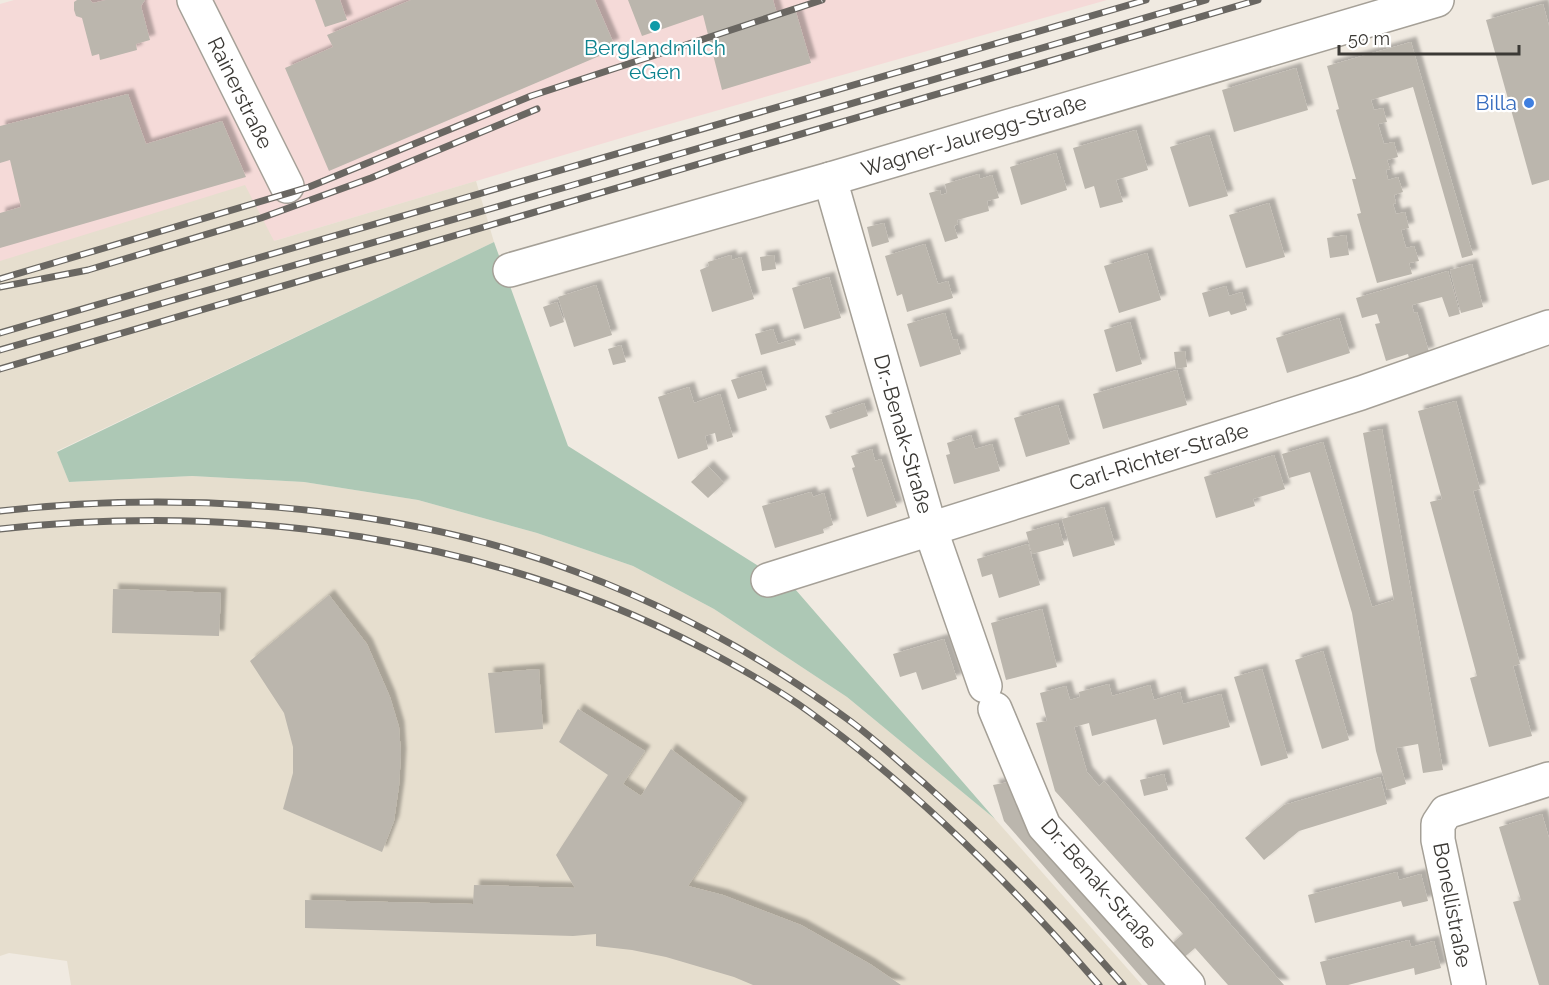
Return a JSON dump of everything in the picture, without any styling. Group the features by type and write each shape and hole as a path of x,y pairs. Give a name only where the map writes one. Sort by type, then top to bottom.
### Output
{"street":[{"name":"Rainerstraße","path":"194,0 286,186"},
{"name":"Wagner-Jauregg-Straße","path":"510,270 830,179 1437,0"},
{"name":"Dr.-Benak-Straße","path":"830,179 930,528 990,697 1044,826 1188,985"},
{"name":"Carl-Richter-Straße","path":"768,580 1350,396 1549,327"},
{"name":"Bonellistraße","path":"1469,985 1438,840 1438,824 1446,812 1549,779"}],"shaded area":[{"path":"14,0 1107,0 645,131 274,241 0,261 0,4"},
{"path":"476,181 494,242 57,451 69,482 192,476 304,482 418,500 537,533 633,566 714,609 847,697 995,819 1142,985 71,985 67,961 9,953 0,956 0,261 245,185 274,241"}],"green space":[{"path":"494,242 568,446 795,589 995,819 847,697 714,609 633,566 537,533 418,500 304,482 192,476 69,482 57,452"}],"building":[{"path":"90,0 93,3 106,0 145,0 141,6 150,40 136,44 137,50 100,60 99,54 92,56 82,18 76,16 74,10 74,2"},
{"path":"315,0 340,0 347,20 325,27"},
{"path":"411,0 595,0 614,44 601,49 604,54 329,171 285,68 333,47 327,35"},
{"path":"628,0 773,0 778,17 796,12 811,63 722,90 703,15 642,36"},
{"name":"Billa","path":"1543,4 1549,26 1549,180 1532,185 1486,20"},
{"path":"1411,42 1473,255 1462,258 1413,87 1371,100 1374,110 1383,108 1387,122 1378,124 1384,144 1394,142 1398,157 1387,160 1390,169 1386,170 1388,180 1398,177 1403,192 1394,195 1396,203 1393,204 1396,214 1405,212 1409,228 1401,230 1406,248 1414,246 1419,261 1409,263 1412,274 1377,283 1357,214 1361,213 1352,179 1356,179 1336,110 1339,109 1327,66"},
{"path":"1296,68 1308,110 1234,132 1222,90"},
{"path":"128,94 146,144 222,121 246,177 0,248 0,213 21,207 10,160 0,163 0,126"},
{"path":"1136,130 1148,170 1116,180 1123,202 1100,208 1094,186 1085,189 1073,148"},
{"path":"1209,135 1228,196 1189,207 1170,147"},
{"path":"1056,153 1067,190 1021,205 1010,167"},
{"path":"979,174 980,179 992,175 999,198 987,201 989,211 957,220 958,224 954,226 958,238 945,242 929,193 940,190 941,195 947,193 945,184"},
{"path":"1269,203 1285,257 1246,268 1229,215"},
{"path":"884,223 889,242 872,247 867,227"},
{"path":"1346,235 1349,255 1330,258 1327,238"},
{"path":"925,244 938,284 948,281 953,298 907,312 902,294 897,296 885,256"},
{"path":"1147,253 1161,300 1119,313 1104,266"},
{"path":"731,255 732,260 741,257 754,299 712,312 700,270 709,266 708,262"},
{"path":"774,255 776,269 762,271 760,257"},
{"path":"1472,264 1483,307 1461,313 1450,270"},
{"path":"1448,271 1460,314 1449,317 1442,297 1412,305 1414,313 1417,312 1429,352 1409,358 1408,354 1386,361 1375,324 1380,323 1377,314 1362,318 1356,298"},
{"path":"829,277 841,318 804,329 792,288"},
{"path":"596,285 612,335 574,347 558,297"},
{"path":"1226,286 1229,296 1242,292 1247,310 1231,315 1229,311 1209,317 1202,293"},
{"path":"557,302 564,322 550,327 543,307"},
{"path":"945,313 953,340 957,339 961,354 920,367 907,324"},
{"path":"1339,318 1350,353 1287,373 1276,338"},
{"path":"1130,322 1142,364 1116,372 1104,330"},
{"path":"773,329 778,344 794,339 796,345 761,355 755,334"},
{"path":"621,345 626,362 613,365 608,349"},
{"path":"1185,351 1187,367 1176,369 1174,352"},
{"path":"1177,370 1187,405 1103,429 1093,394"},
{"path":"761,371 767,390 738,399 731,380"},
{"path":"689,387 694,403 720,394 733,437 717,442 715,433 705,436 708,449 678,459 658,397"},
{"path":"1456,401 1480,489 1473,491 1520,664 1513,666 1532,736 1489,747 1470,678 1477,676 1430,502 1442,499 1418,411"},
{"path":"864,403 868,416 830,429 825,416"},
{"path":"1058,405 1070,444 1026,457 1014,418"},
{"path":"1382,429 1443,770 1423,773 1418,744 1396,748 1406,784 1387,790 1376,751 1352,613 1310,472 1289,478 1282,454 1323,442 1372,607 1394,600 1363,433"},
{"path":"971,435 975,449 992,444 1000,471 954,484 946,455 950,454 947,443"},
{"path":"872,449 875,461 881,459 897,507 867,517 852,468 855,467 851,456"},
{"path":"1274,455 1285,489 1253,499 1255,506 1216,518 1204,477"},
{"path":"708,466 724,483 708,498 691,482"},
{"path":"811,492 813,497 824,493 833,525 823,529 824,533 775,548 762,506"},
{"path":"1104,507 1115,545 1073,557 1062,519"},
{"path":"1058,523 1064,545 1032,554 1026,532"},
{"path":"1028,544 1040,585 999,598 992,574 982,577 977,559"},
{"path":"113,589 221,593 219,636 112,633"},
{"path":"329,595 367,644 390,697 399,727 401,754 399,786 394,821 382,852 283,809 293,773 293,747 284,713 250,661"},
{"path":"1042,609 1057,667 1006,680 991,623"},
{"path":"944,639 957,679 922,690 916,672 900,677 893,654"},
{"path":"1323,651 1349,740 1322,749 1295,660"},
{"path":"539,669 543,729 495,733 488,673"},
{"path":"1262,669 1288,758 1261,766 1234,677"},
{"path":"1109,684 1112,696 1150,685 1154,700 1180,692 1183,704 1221,694 1230,727 1163,745 1156,719 1092,736 1089,723 1074,727 1087,772 1099,786 1104,781 1284,985 1228,985 1195,948 1181,960 1168,947 1183,934 1055,791 1036,723 1047,721 1040,693 1066,686 1070,700 1080,697 1079,692"},
{"path":"578,709 645,751 623,784 641,796 671,749 742,803 688,886 723,895 801,925 870,964 901,985 753,985 666,957 596,946 596,934 573,936 305,928 305,900 473,904 474,885 575,888 556,855 608,775 559,742"},
{"path":"1164,774 1168,790 1144,796 1140,780"},
{"path":"1380,777 1387,804 1299,831 1264,860 1245,838 1284,805"},
{"path":"1014,781 1176,985 1148,985 1004,821 993,785"},
{"path":"1542,814 1549,838 1549,985 1539,985 1513,902 1521,900 1499,827"},
{"path":"1397,872 1399,880 1421,874 1428,901 1403,907 1401,901 1315,923 1308,895"},
{"path":"1409,940 1411,947 1434,941 1441,968 1415,975 1414,968 1348,985 1326,985 1320,962"}],"railway":[{"path":"0,279 309,187 531,96 822,0"},
{"path":"0,333 1146,0"},
{"path":"0,350 1206,0"},
{"path":"0,369 1258,0"},
{"path":"0,287 88,270 261,218 371,178 537,109"},
{"path":"0,511 136,502 276,507 346,515 414,526 481,542 546,561 625,592 702,628 776,670 846,718 925,784 1002,856 1076,932 1123,985"},
{"path":"0,529 91,522 181,521 272,526 362,537 451,555 538,579 623,611 706,650 758,679 848,741 925,806 961,840 1032,911 1099,985"}],"place":[{"name":"Berglandmilch eGen","path":"655,26"},
{"name":"Billa","path":"1529,103"}]}
